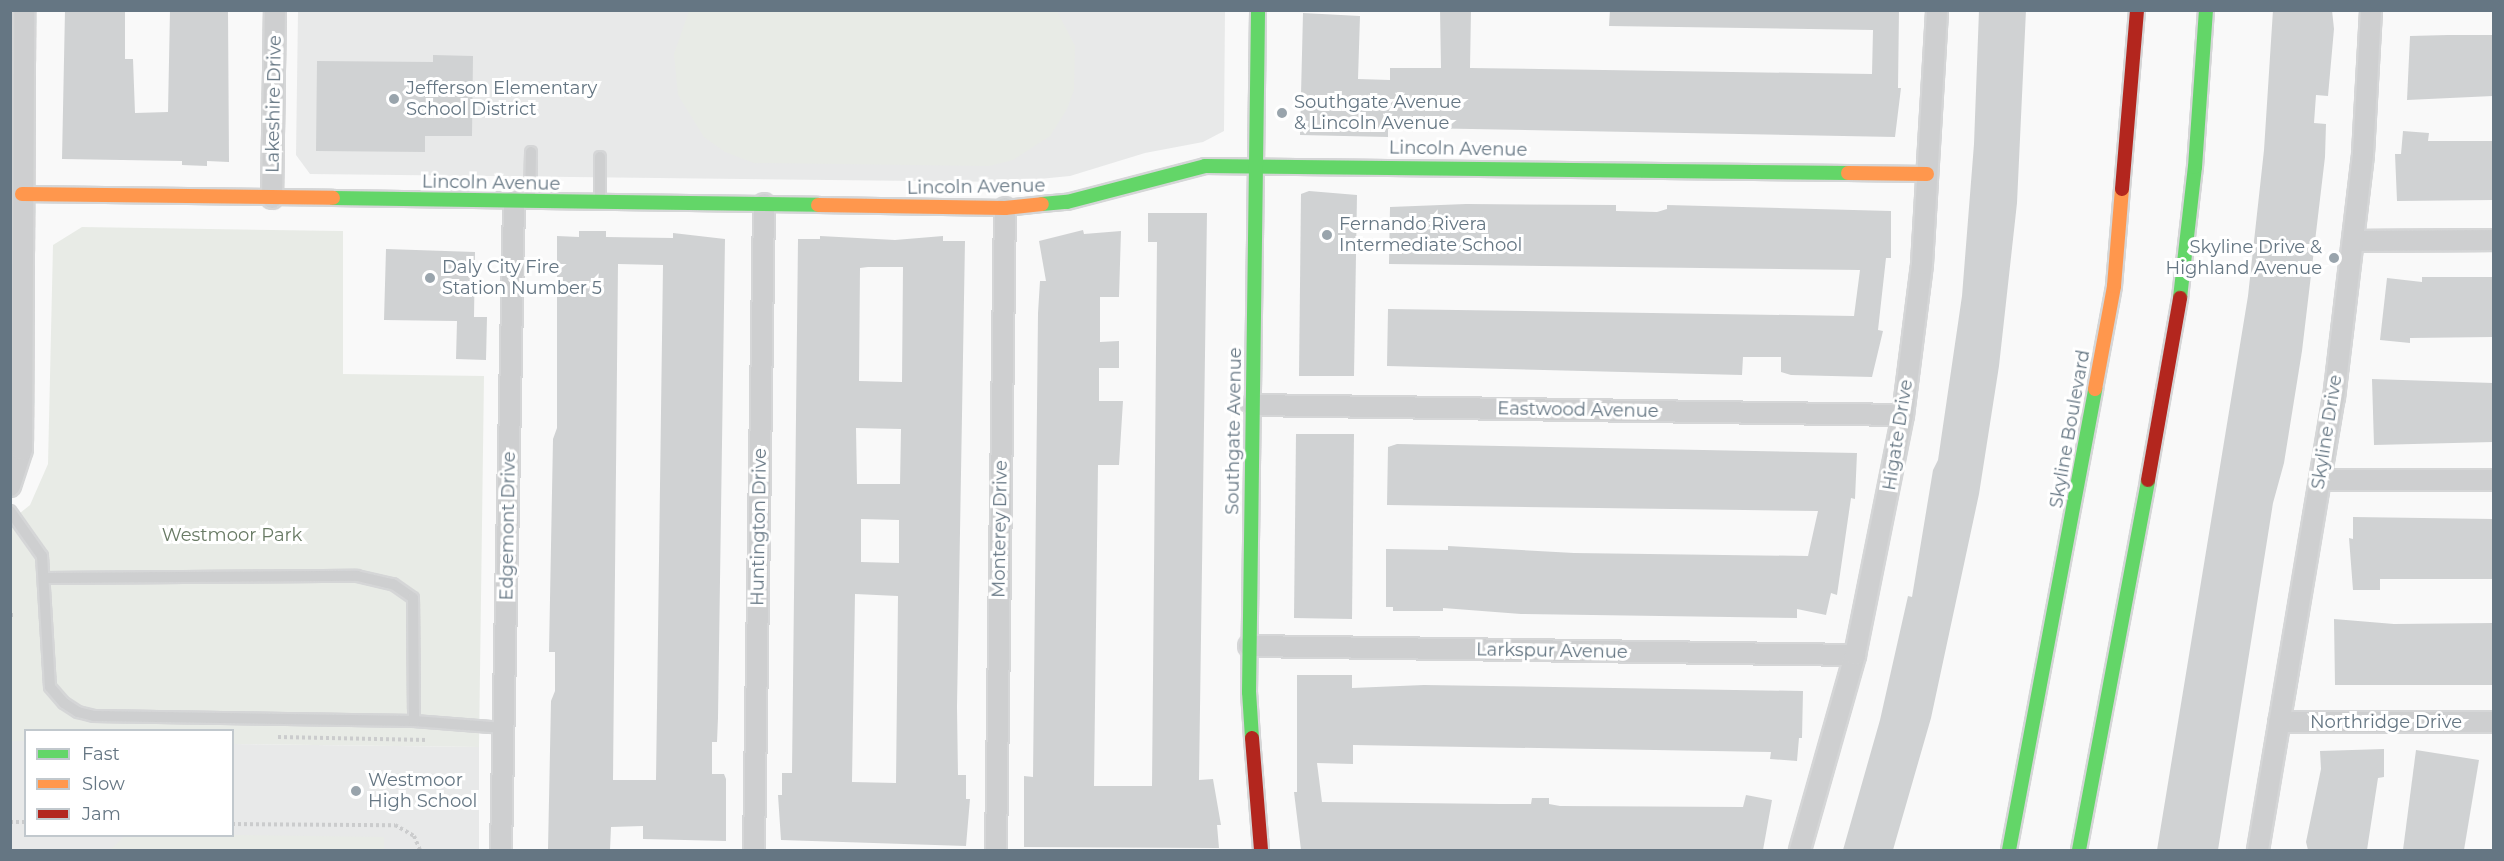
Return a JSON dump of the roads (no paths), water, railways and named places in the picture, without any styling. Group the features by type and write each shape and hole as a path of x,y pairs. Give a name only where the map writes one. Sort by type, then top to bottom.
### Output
{"street":[{"path":"10,486 22,450 24,10"},
{"name":"Lakeshire Drive","path":"272,198 275,10"},
{"name":"Southgate Avenue","path":"1258,10 1249,646 1252,762 1261,850"},
{"name":"Higate Drive","path":"1800,850 1855,655 1903,415 1923,264 1937,10"},
{"name":"Skyline Boulevard","path":"2009,850 2114,286 2137,10"},
{"path":"2079,850 2176,330 2195,166 2206,10"},
{"name":"Skyline Drive","path":"2258,850 2320,480 2354,241 2371,10"},
{"name":"Lincoln Avenue","path":"22,194 1005,208 1067,202 1184,170 1255,165 1927,174"},
{"name":"Edgemont Drive","path":"501,850 522,201"},
{"name":"Huntington Drive","path":"754,850 764,204"},
{"name":"Monterey Drive","path":"996,850 1005,208"},
{"path":"2354,241 2493,240"},
{"name":"Eastwood Avenue","path":"1252,405 1903,415"},
{"path":"2320,480 2493,480"},
{"name":"Larkspur Avenue","path":"1249,646 1855,655"},
{"name":"Northridge Drive","path":"2279,722 2493,722"}],"lane":[{"path":"522,201 531,152"},
{"path":"600,157 600,202"},
{"path":"10,511 42,556 46,578 50,687 64,703 78,711 94,716 414,721 504,728"},
{"path":"46,578 357,576 393,584 413,598 414,721"}],"place":[{"name":"Jefferson Elementary School District","path":"394,99"},
{"name":"Southgate Avenue & Lincoln Avenue","path":"1282,113"},
{"name":"Fernando Rivera Intermediate School","path":"1327,235"},
{"name":"Skyline Drive & Highland Avenue","path":"2334,258"},
{"name":"Daly City Fire Station Number 5","path":"430,278"},
{"name":"Westmoor High School","path":"356,791"}],"park label":[{"name":"Westmoor Park","path":"232,535"}]}
